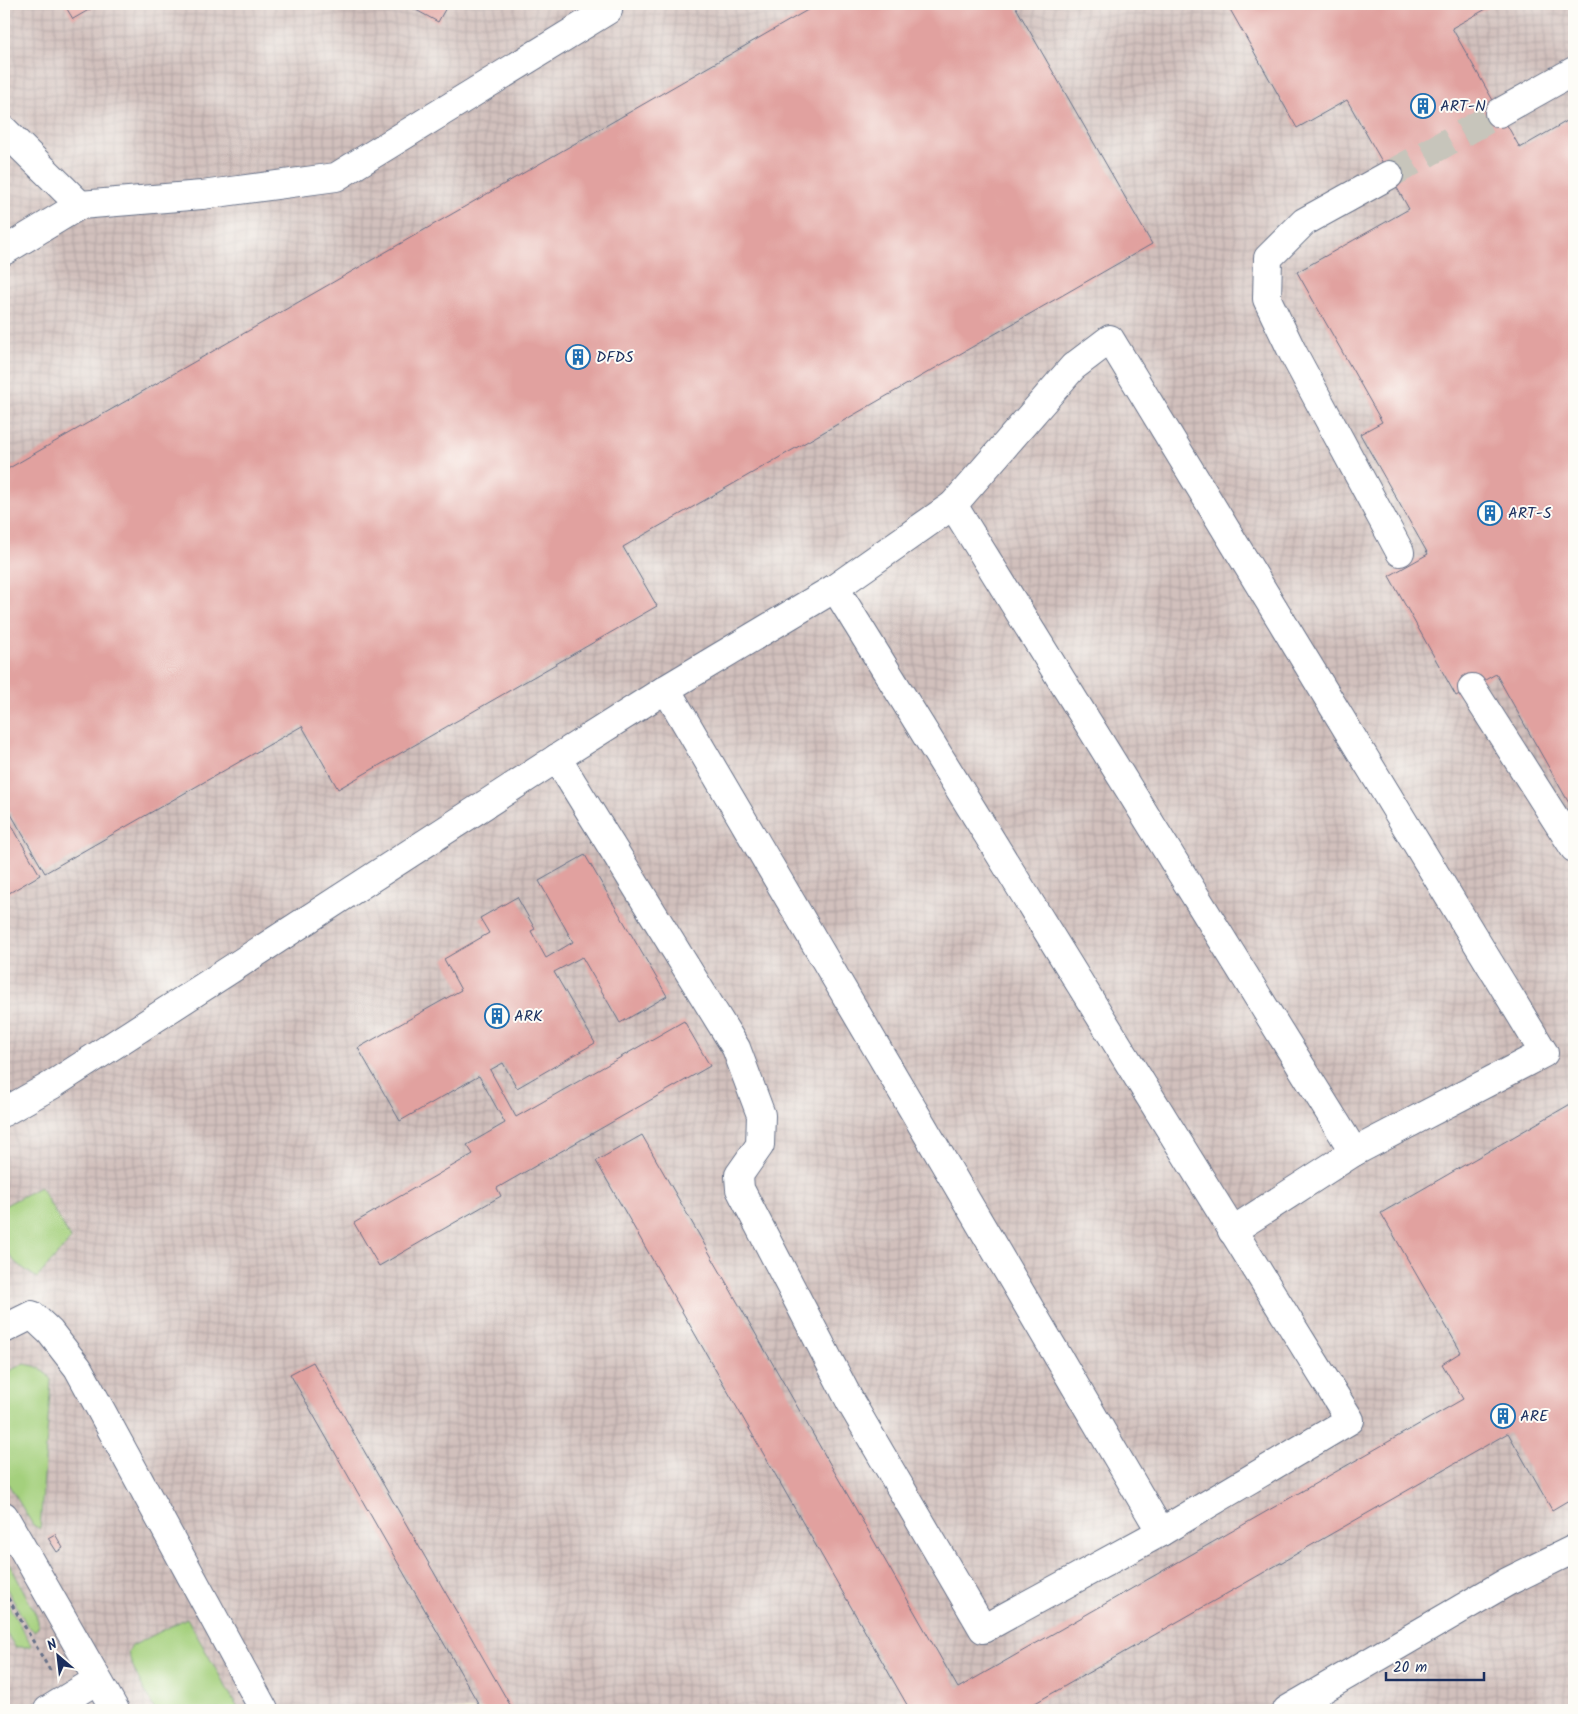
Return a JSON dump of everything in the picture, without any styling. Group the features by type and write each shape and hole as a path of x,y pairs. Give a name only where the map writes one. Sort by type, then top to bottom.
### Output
{"street":[{"path":"4,251 80,205 202,195 336,177 608,10 608,4"},
{"path":"1499,113 1574,71"},
{"path":"4,130 80,205"},
{"path":"1389,175 1304,222 1268,258 1267,299 1400,552"},
{"path":"4,1112 52,1085 666,689 834,588 953,505 1073,367 1110,339 1544,1053 1354,1152 1232,1231"},
{"path":"953,505 1354,1152"},
{"path":"557,758 736,1048 761,1115 760,1146 739,1175 740,1189 851,1403 983,1629 1161,1532 1350,1420 834,588"},
{"path":"1472,688 1574,848"},
{"path":"666,689 1161,1532"},
{"path":"4,1329 32,1315 50,1332 78,1368 264,1710"},
{"path":"4,1516 115,1710"},
{"path":"1287,1710 1507,1582 1574,1549"},
{"path":"57,1705 97,1680"}],"path":[{"path":"4,1591 57,1705"}],"shaded area":[{"path":"4,4 1574,4 1574,1710 4,1710"}],"green space":[{"path":"40,1187 71,1239 37,1278 16,1263 4,1248 4,1206"},
{"path":"24,1364 40,1368 51,1380 40,1529 33,1525 4,1477 4,1373"},
{"path":"4,1553 35,1613 38,1628 34,1631 27,1625 4,1584"},
{"path":"4,1597 31,1645 30,1647 15,1647 4,1628"},
{"path":"187,1618 239,1710 155,1710 130,1660 128,1652 132,1646"}],"building":[{"path":"64,4 99,4 73,19"},
{"path":"405,4 448,4 438,22"},
{"name":"DFDS","path":"818,4 1014,4 1152,244 623,547 657,606 338,789 302,726 45,873 4,802 4,471"},
{"path":"1227,4 1495,4 1452,28 1520,148 1574,117 1574,812 1496,674 1456,696 1389,576 1428,554 1360,434 1382,422 1297,272 1409,209 1347,100 1297,128"},
{"path":"4,812 40,875 4,896"},
{"path":"585,855 667,996 620,1023 582,957 554,972 595,1043 517,1088 503,1063 490,1070 516,1117 684,1021 710,1066 497,1188 501,1196 379,1266 354,1223 473,1154 467,1145 505,1123 479,1076 400,1121 358,1048 461,990 444,959 489,933 480,918 517,897 535,929 531,931 546,958 573,942 539,881"},
{"name":"ARE","path":"1574,1102 1574,1497 1552,1510 1508,1433 1023,1710 910,1710 596,1161 642,1135 958,1688 1463,1399 1442,1364 1461,1352 1381,1213"},
{"path":"313,1362 513,1710 482,1710 290,1374"},
{"path":"55,1534 63,1548 57,1552 48,1538"}],"tunnel":[{"path":"1389,175 1499,113"}],"place":[{"name":"ART-N","path":"1423,106"},
{"name":"DFDS","path":"578,357"},
{"name":"ART-S","path":"1490,513"},
{"name":"ARK","path":"497,1016"},
{"name":"ARE","path":"1503,1416"}]}
